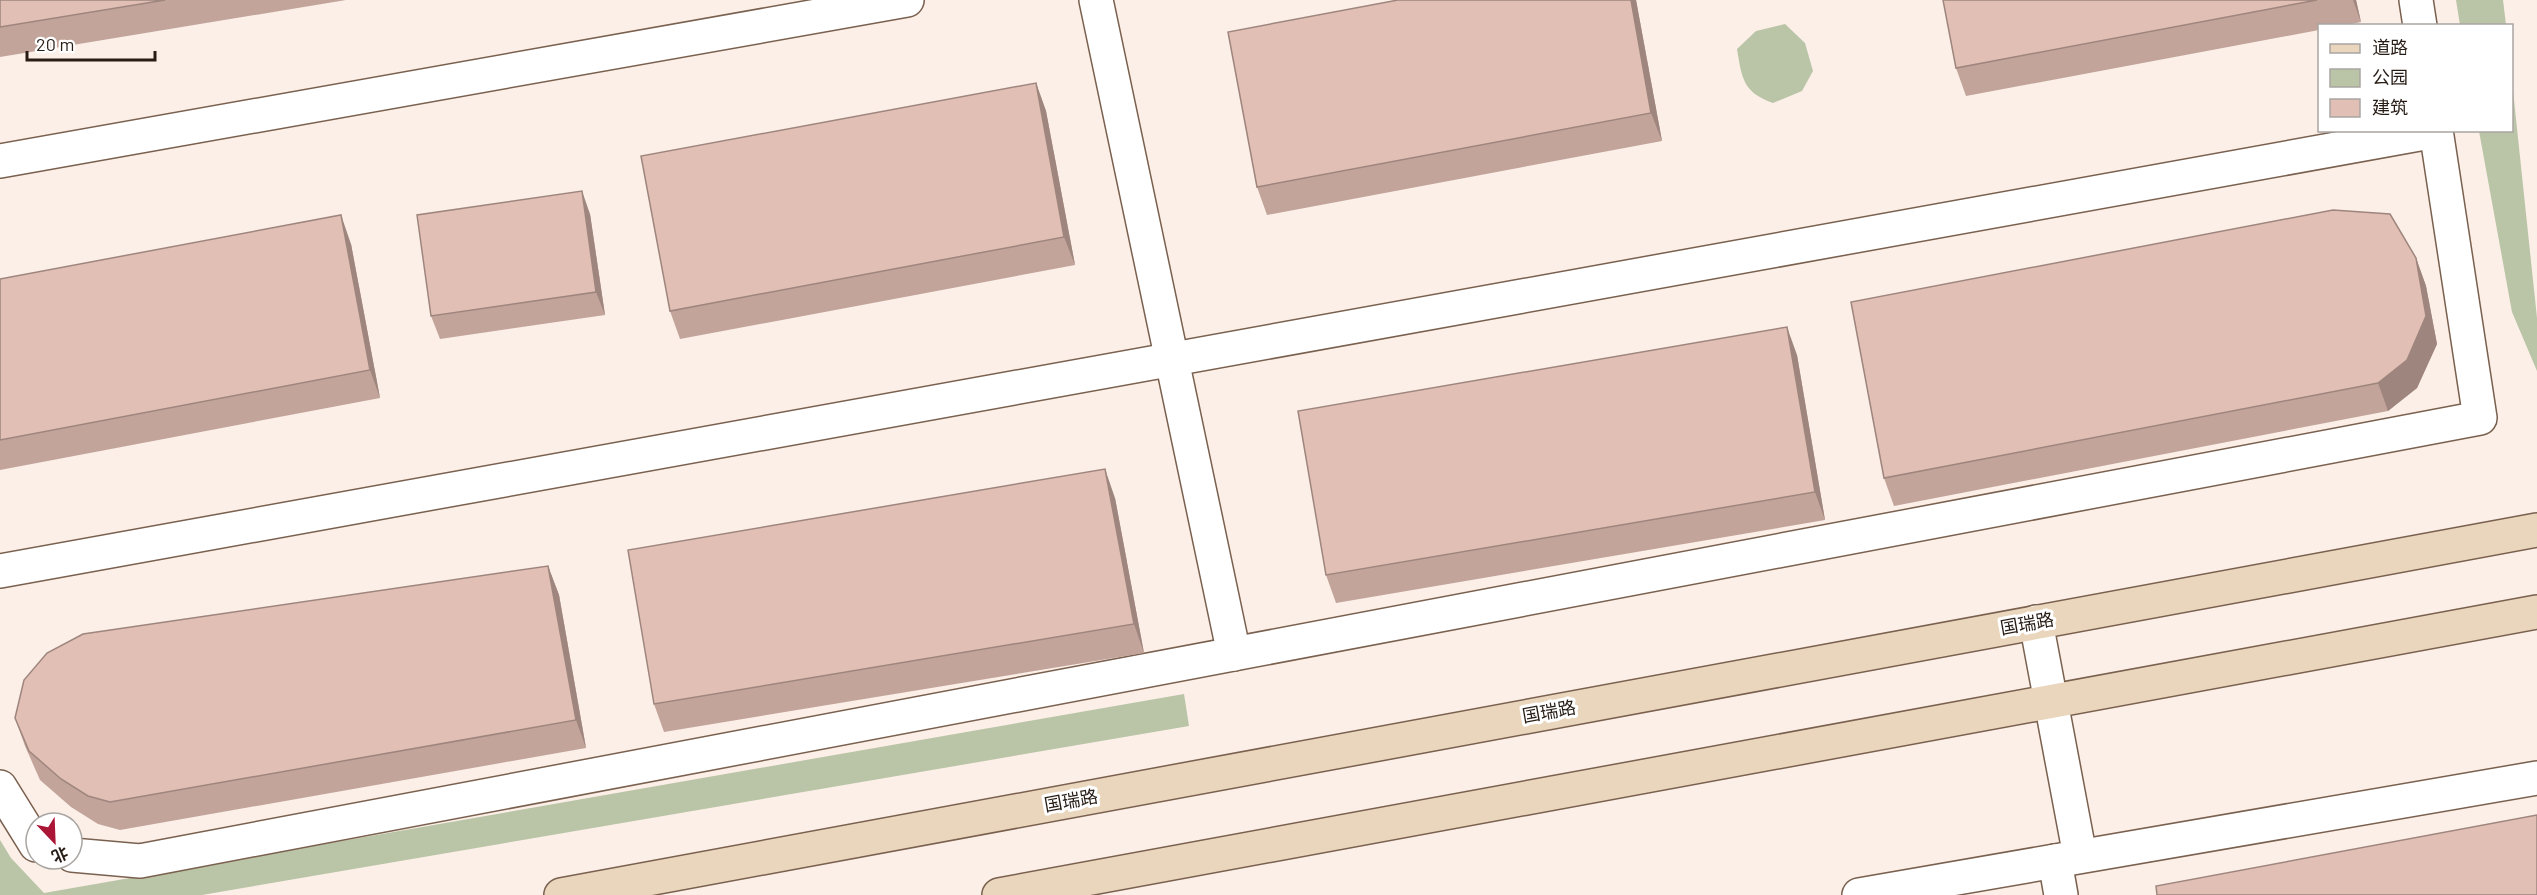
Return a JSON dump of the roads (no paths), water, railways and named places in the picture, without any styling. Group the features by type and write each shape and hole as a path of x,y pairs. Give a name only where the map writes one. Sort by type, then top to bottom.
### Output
{"street":[{"path":"0,160 908,0"},
{"path":"1096,0 1234,654"},
{"path":"2416,0 2420,24"},
{"path":"0,571 2430,132"},
{"path":"84,856 140,861 2480,418 2436,132"},
{"name":"国瑞路","path":"561,895 2537,530"},
{"path":"999,895 2537,612"},
{"path":"2036,622 2053,701 2067,858 2061,895"},
{"path":"1859,895 2537,778"},
{"path":"0,787 24,826"}]}
